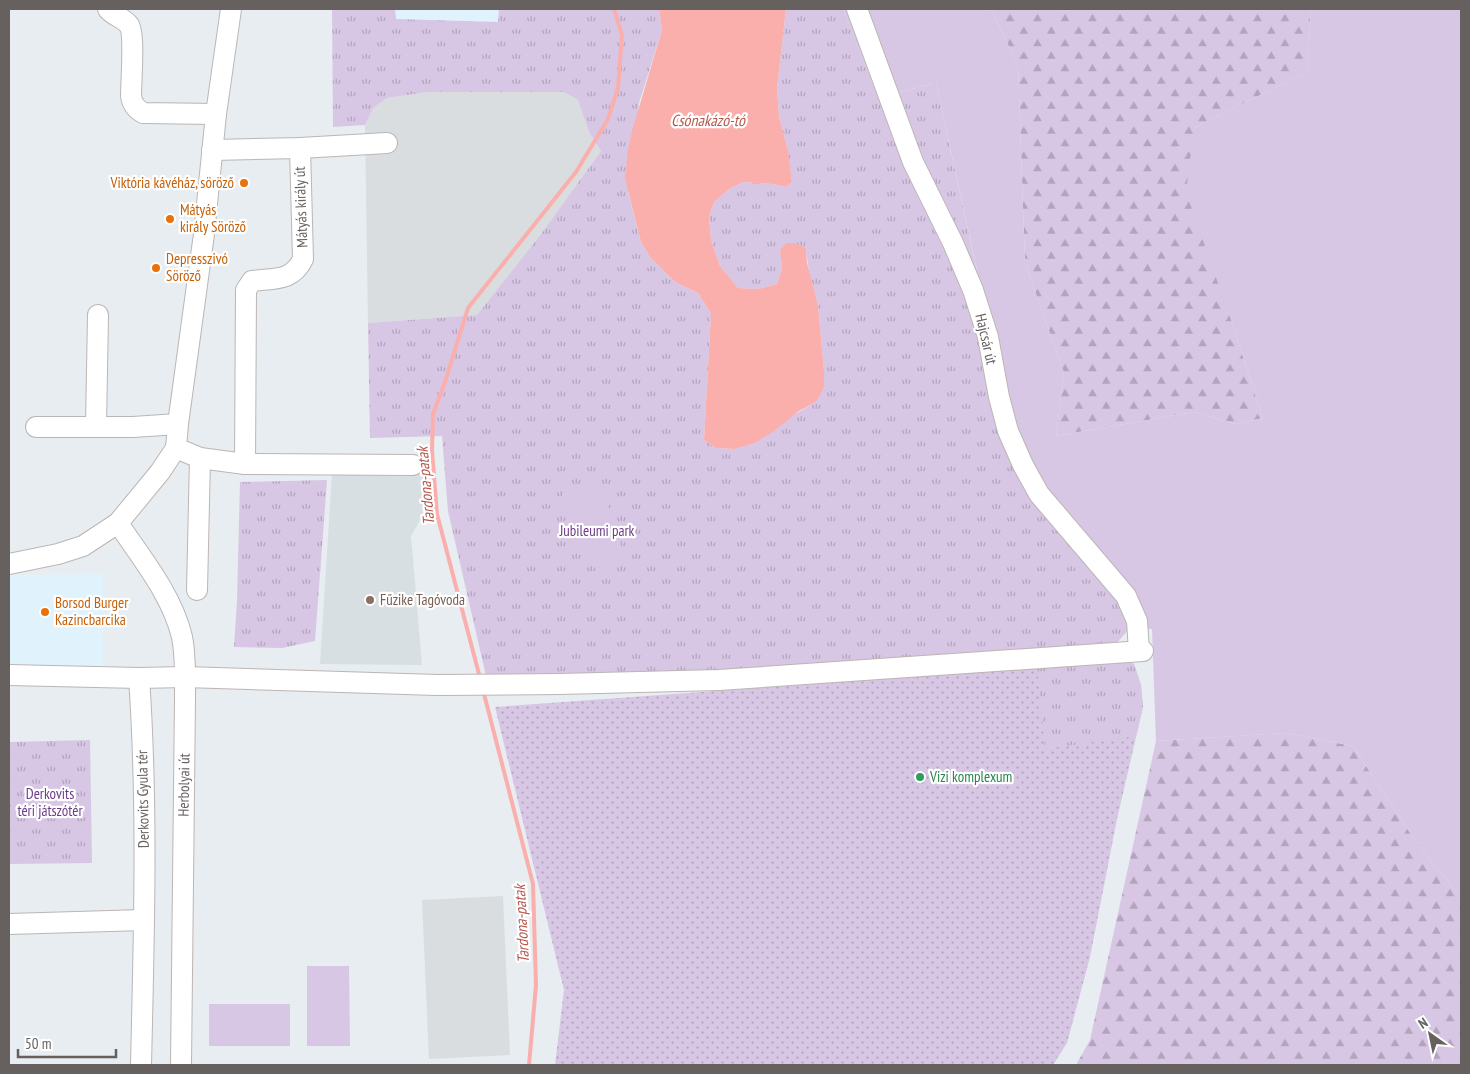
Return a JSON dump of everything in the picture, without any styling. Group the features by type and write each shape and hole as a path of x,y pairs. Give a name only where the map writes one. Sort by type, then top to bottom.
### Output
{"street":[{"path":"108,9 112,14 125,21 130,26 132,32 131,96 132,102 138,110 143,113 216,114"},
{"path":"9,564 58,554 83,546 118,523 160,472 176,448 204,234 216,114 231,9"},
{"name":"Hajcsár út","path":"185,677 481,685 719,680 1141,651 1137,622 1126,596 1039,494 1011,438 999,397 988,337 973,290 953,243 913,162 857,9"},
{"name":"Mátyás király út","path":"245,464 246,290 252,282 288,276 298,268 303,258 300,148 387,143"},
{"path":"212,150 300,148"},
{"path":"96,426 98,314"},
{"path":"36,427 133,427 178,424"},
{"path":"176,448 200,458 245,464 413,465"},
{"path":"197,590 200,458"},
{"name":"Herbolyai út","path":"118,523 155,579 173,613 182,640 185,677 180,1065"},
{"path":"9,675 139,678 185,677"},
{"name":"Derkovits Gyula tér","path":"139,678 142,726 144,920 140,1065"},
{"path":"9,924 144,920"}],"shaded area":[{"path":"395,9 499,9 498,22 396,19"},
{"path":"427,92 564,92 578,100 589,132 601,151 541,234 477,315 368,323 365,125 373,108 387,98"},
{"name":"Fűzike Tagóvoda","path":"425,472 430,502 411,536 422,665 320,664 332,474"},
{"path":"103,574 103,685 9,685 9,575"},
{"path":"503,896 510,1055 429,1059 422,900"}],"green space":[{"name":"Jubileumi park","path":"332,9 395,9 396,19 498,22 499,9 659,9 662,30 639,103 628,192 641,242 650,257 675,282 698,293 711,314 704,440 716,448 735,449 755,443 792,416 814,403 824,387 818,305 809,272 806,250 803,246 780,250 782,269 777,284 758,289 738,288 720,266 711,240 709,217 714,202 729,189 743,182 786,187 792,182 787,146 779,117 777,88 786,9 843,9 913,185 954,264 1082,555 1124,610 1128,630 1116,644 744,671 486,676 448,511 442,436 370,438 368,323 477,315 541,234 601,151 589,132 578,100 564,92 427,92 387,98 373,108 365,125 333,127"},
{"path":"843,9 991,9 1018,66 1025,263 1064,373 1056,436 1194,412 1236,424 1263,418 1186,192 1194,128 1307,72 1311,9 1461,9 1461,898 1416,842 1353,746 1286,733 1156,741 1152,629 1128,630 1124,610 1110,588 1024,489 1010,457 981,336 954,264 913,185","holes":["936,83 977,270 969,263 906,126 899,92"]},
{"path":"991,9 1311,9 1307,72 1194,128 1232,323 1263,418 1236,424 1194,412 1056,436 1064,373 1025,263 1018,66"},
{"path":"936,83 977,271 969,263 906,126 899,92"},
{"path":"327,480 315,641 282,648 234,647 240,482"},
{"path":"600,480 624,554 586,566 562,493"},
{"path":"1116,659 1134,664 1141,685 1143,707 1117,819 1090,957 1067,1043 1053,1065 555,1065 564,990 495,707 1006,670"},
{"path":"1116,659 1134,664 1141,685 1143,707 1136,736 1045,749 1037,667"},
{"path":"1286,733 1353,746 1416,842 1461,898 1461,1065 1076,1065 1090,1040 1156,741"},
{"name":"Derkovits téri játszótér","path":"90,740 92,863 9,864 9,742"},
{"path":"307,966 349,966 350,1046 307,1046"},
{"path":"209,1004 290,1004 290,1046 209,1046"}],"water":[{"name":"Csónakázó-tó","path":"659,9 786,9 777,88 779,117 788,150 792,182 786,187 743,182 729,189 714,202 709,217 711,240 720,266 738,288 758,289 777,284 782,269 780,250 787,243 795,243 806,249 807,263 818,305 824,387 814,403 799,411 774,431 755,443 735,449 716,448 704,440 711,314 698,293 675,282 650,257 641,242 625,179 632,131 662,30"}],"waterway":[{"name":"Tardona-patak","path":"480,678 437,514 432,451 433,414 468,308 576,172 608,119 618,88 622,35 614,9"},
{"name":"Tardona-patak","path":"483,690 533,884 536,985 529,1065"}],"place":[{"name":"Viktória kávéház, söröző","path":"244,183"},
{"name":"Mátyás király Söröző","path":"170,219"},
{"name":"Depresszivó Söröző","path":"156,268"},
{"name":"Fűzike Tagóvoda","path":"370,600"},
{"name":"Borsod Burger Kazincbarcika","path":"45,612"},
{"name":"Vizi komplexum","path":"920,777"}]}
